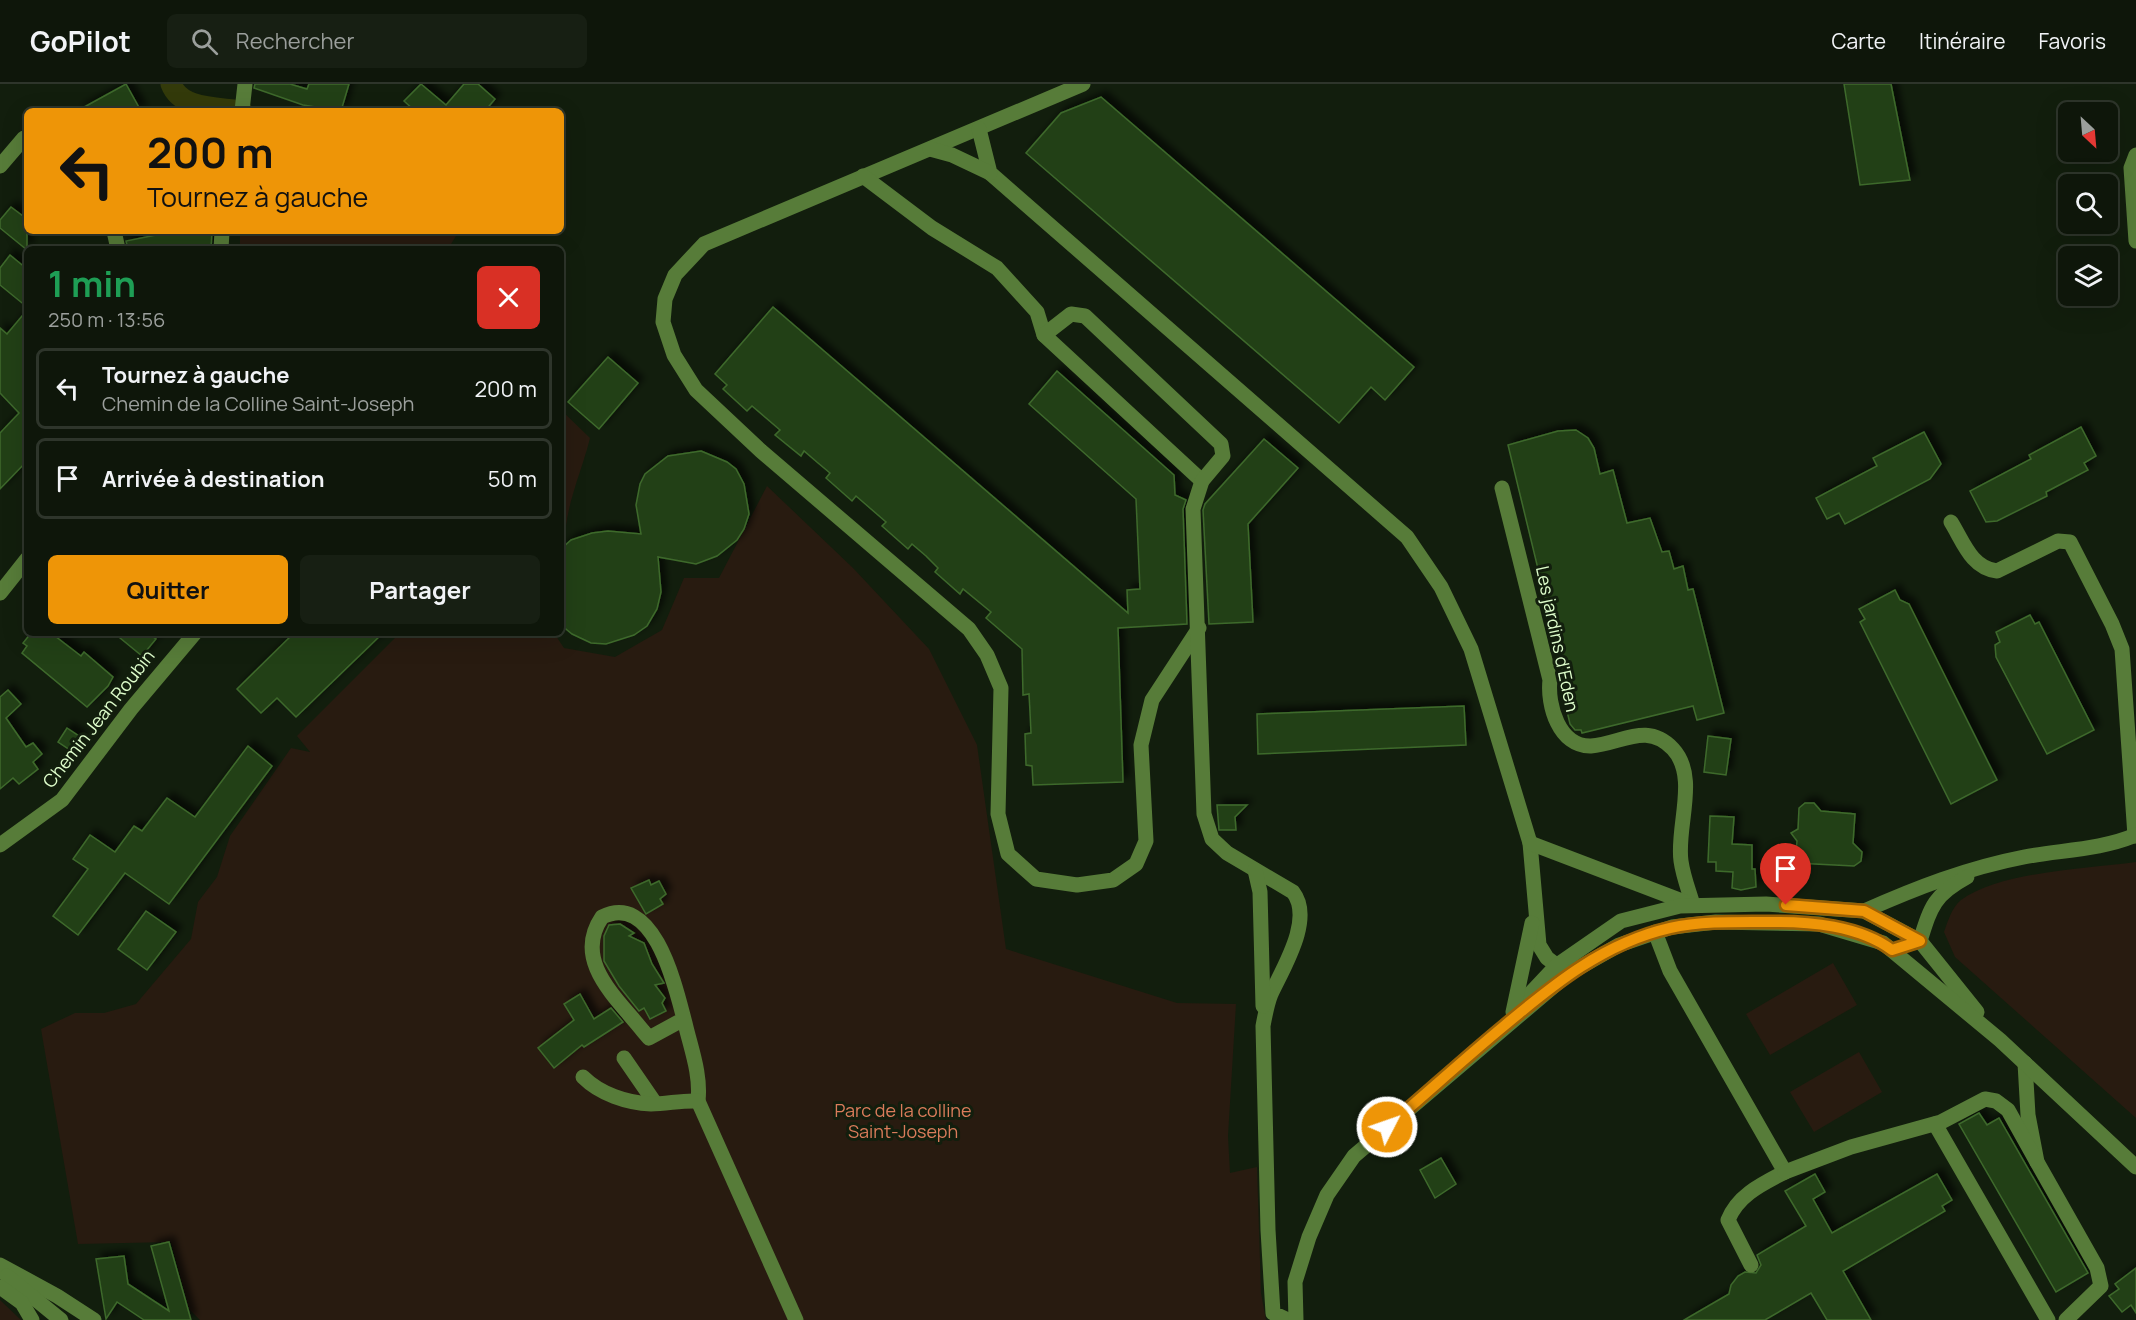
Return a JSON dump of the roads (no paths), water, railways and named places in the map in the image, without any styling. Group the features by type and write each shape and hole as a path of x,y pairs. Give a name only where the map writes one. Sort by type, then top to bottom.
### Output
{"street":[{"path":"242,108 245,84"},
{"path":"1083,84 704,243 675,274 664,299 663,322 674,355 696,390 761,451 969,629 987,655 1001,688 998,814 1008,854 1036,879 1077,885 1113,880 1136,864 1146,841 1141,745 1152,700 1199,628"},
{"path":"980,129 982,148 993,176"},
{"path":"0,166 24,141"},
{"path":"930,149 952,155 993,176 1407,537 1441,587 1471,649 1530,843 1539,945 1547,958 1562,970"},
{"path":"2136,155 2131,168 2136,241"},
{"path":"863,176 932,228 997,268 1037,312 1044,335 1202,481"},
{"path":"1044,335 1071,314 1085,316 1221,444 1223,456 1202,481 1193,509 1199,628 1203,814 1212,839 1227,853 1293,892 1298,899 1301,914 1289,959 1270,996 1264,1021"},
{"name":"Les jardins d'Eden","path":"1502,488 1550,680 1548,692 1556,726 1575,742 1590,746 1641,733 1657,737 1673,750 1685,770 1681,860 1693,906"},
{"path":"1864,911 1932,881 1988,865 2109,844 2135,836 2122,649 2112,624 2070,542 2058,541 1997,571 1990,570 1975,561 1951,522"},
{"path":"0,592 24,563"},
{"name":"Chemin Jean Roubin","path":"0,845 34,823 62,800 131,709 192,636"},
{"path":"1530,843 1693,906"},
{"path":"1920,941 1928,915 1940,895 1988,865"},
{"path":"1255,870 1260,892 1268,1230 1273,1313 1288,1320"},
{"path":"1648,887 1654,911"},
{"path":"1498,1032 1513,1012 1621,921 1654,911 1693,906 1766,904 1864,911 1920,941 2000,1040"},
{"path":"1513,1012 1535,909"},
{"path":"1632,940 1654,911"},
{"path":"1864,911 1888,947 2000,1040 2136,1167"},
{"path":"684,1019 649,1038 607,986 593,965 591,955 594,933 602,917 621,912 639,920 649,930 667,961 684,1019 697,1071 698,1101 796,1320"},
{"path":"1296,1320 1295,1282 1309,1237 1327,1195 1354,1156 1498,1032 1562,970 1655,932 1716,922 1785,921 1819,924 1888,947 1920,941"},
{"path":"1655,932 1670,970 1785,1172"},
{"path":"624,1058 655,1103"},
{"path":"2025,1063 2028,1115 2037,1162"},
{"path":"583,1077 605,1093 655,1103 698,1101"},
{"path":"1751,1265 1728,1220 1733,1207 1744,1196 1785,1172 1851,1147 1935,1124 1985,1099 1996,1101 2008,1110 2097,1268 2101,1286 2066,1320"},
{"path":"1935,1124 2048,1320"},
{"path":"0,1265 57,1296 91,1319"},
{"path":"0,1270 61,1320"},
{"path":"0,1287 22,1303 32,1320"}],"waterway":[{"path":"171,84 183,99 212,108"}],"park label":[{"name":"Parc de la colline Saint-Joseph","path":"903,1121"}]}
